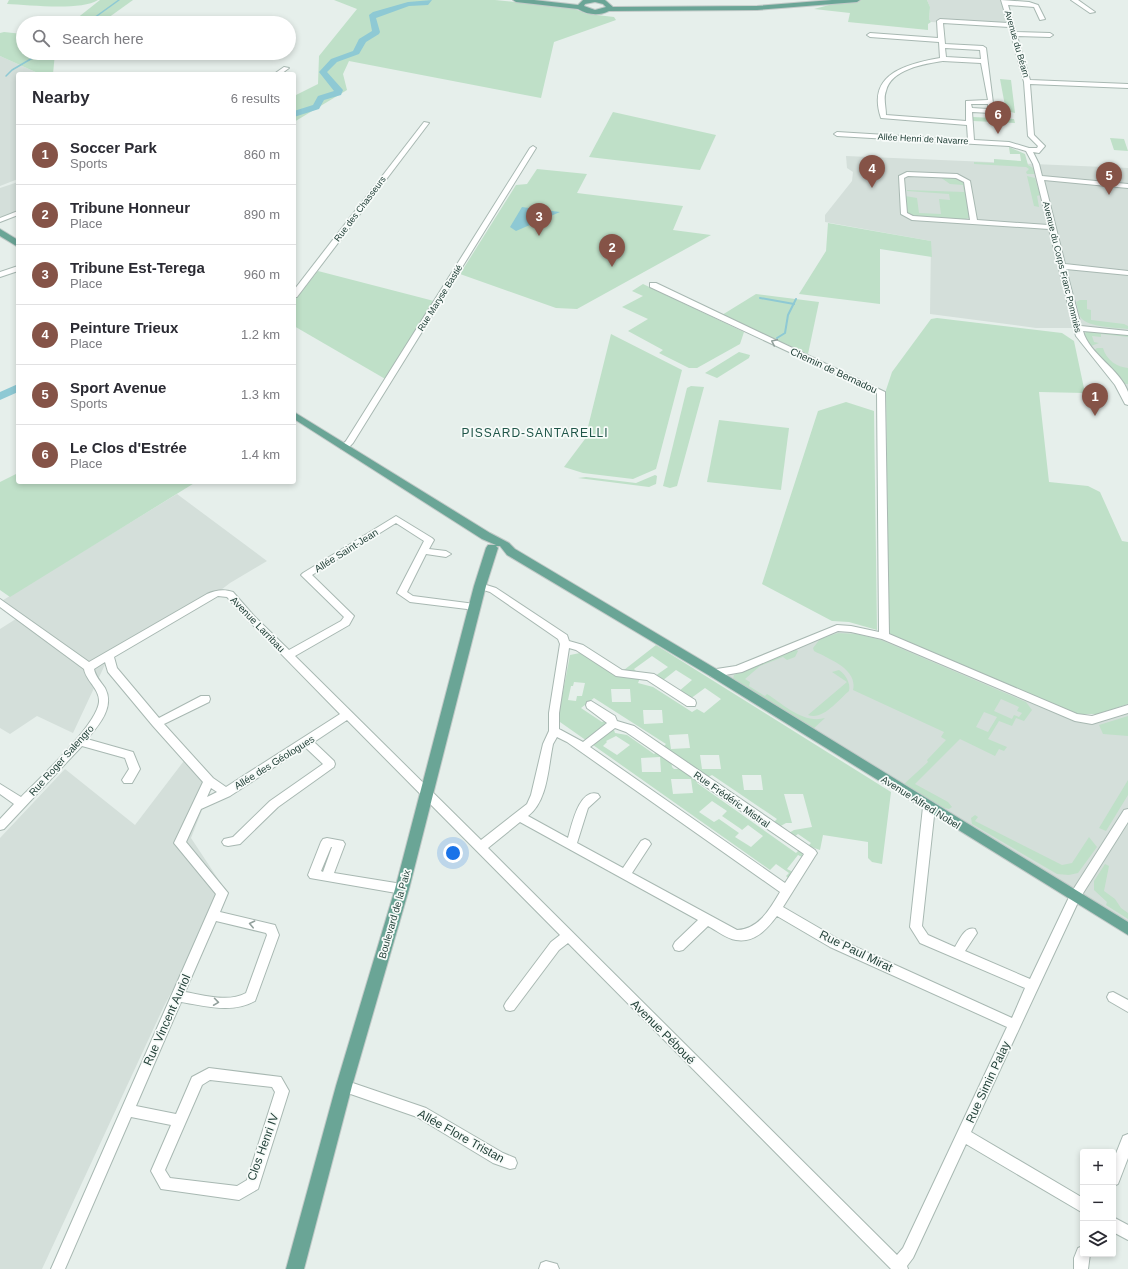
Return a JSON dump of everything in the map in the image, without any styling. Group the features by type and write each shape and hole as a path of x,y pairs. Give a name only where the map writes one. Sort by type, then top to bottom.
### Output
{"main road":[{"path":"516,0 581,6 585,10 594,12 610,7 726,9 811,5 857,0"},
{"path":"581,6 590,0 600,0 610,7"},
{"path":"0,232 16,243"},
{"name":"Avenue Alfred Nobel","path":"296,416 497,547 714,673 1128,930"},
{"name":"Boulevard de la Paix","path":"295,1269 344,1086 402,889 480,586 497,547"}],"street":[{"path":"1074,0 1092,12"},
{"path":"1005,2 1036,6 1042,19"},
{"name":"Avenue du Béarn","path":"1005,2 1027,82 1031,136"},
{"path":"943,59 936,21 1012,25"},
{"path":"1015,34 1050,35"},
{"path":"870,36 983,48 991,111 969,110 971,142"},
{"path":"970,123 883,117 882,90 888,81 899,72 912,66 943,59 984,61"},
{"path":"280,72 286,68"},
{"path":"1027,82 1128,86"},
{"name":"Rue des Chasseurs","path":"296,292 426,123"},
{"name":"Allée Henri de Navarre","path":"837,134 1022,144"},
{"path":"1022,144 1031,136 1038,146 1035,161"},
{"path":"1022,144 1038,146"},
{"path":"1022,144 1029,150 1035,161"},
{"path":"1029,150 1038,146"},
{"name":"Rue Maryse Bastié","path":"344,447 349,443 422,328 533,148"},
{"name":"Avenue du Corps Franc Pommiès","path":"1035,161 1077,328 1088,349 1120,383 1128,402"},
{"path":"974,222 966,181 956,176 907,174 901,177 904,214 912,218 974,222 1052,227"},
{"path":"1040,178 1128,186"},
{"path":"0,220 16,214"},
{"path":"1061,266 1128,273"},
{"path":"0,276 16,269"},
{"name":"Chemin de Bernadou","path":"653,286 881,392 884,636"},
{"path":"1077,328 1128,333"},
{"name":"Allée Saint-Jean","path":"288,655 345,623 349,616 306,575 396,519 429,540 402,593 410,599 475,606"},
{"path":"423,551 446,554"},
{"path":"479,848 532,807 538,795 548,744 554,731 554,713 566,644 563,637 493,590 480,586"},
{"name":"Avenue Larribau","path":"89,667 210,596 223,593 230,594 288,655 426,794"},
{"path":"0,602 89,667"},
{"path":"714,673 738,669 837,628 851,628 884,636 1075,717 1092,720 1128,709"},
{"path":"566,644 579,647 620,673 650,677 691,703"},
{"path":"109,656 112,669 157,723 209,781 226,793"},
{"name":"Rue Roger Salengro","path":"0,826 80,741 100,715 104,702 101,690 89,675 89,667"},
{"path":"157,723 205,699"},
{"name":"Rue Frédéric Mistral","path":"591,705 611,719 613,724 630,728 811,853 797,872 776,909"},
{"name":"Allée des Géologues","path":"198,806 226,793 347,715"},
{"path":"583,747 613,724"},
{"path":"554,731 571,739 583,747 787,891"},
{"path":"80,741 129,756 135,769 128,780"},
{"path":"228,842 236,840 274,804 330,764 307,742"},
{"name":"Rue Vincent Auriol","path":"58,1269 222,893 180,843 209,781"},
{"path":"0,788 22,803"},
{"name":"Avenue Péboué","path":"426,794 899,1268"},
{"path":"571,845 583,806 594,797"},
{"path":"930,807 916,927 924,938 1033,986"},
{"name":"Rue Simin Palay","path":"899,1268 908,1253 964,1135 1075,896 1128,813"},
{"path":"520,817 706,920 736,935 747,935 756,932 776,909"},
{"path":"625,874 645,844"},
{"path":"327,877 402,889"},
{"name":"Rue Paul Mirat","path":"776,909 834,943 1014,1025"},
{"path":"177,996 234,1004 245,1002 251,998 273,935 271,929 213,915"},
{"path":"679,946 706,920"},
{"path":"957,953 971,933"},
{"path":"510,1006 555,946 568,936"},
{"path":"1113,997 1128,1007"},
{"name":"Clos Henri IV","path":"209,1074 276,1081 282,1091 252,1184 239,1192 166,1184 158,1171 179,1121 197,1081 209,1074"},
{"name":"Allée Flore Tristan","path":"344,1086 421,1112 498,1158 510,1162"},
{"path":"128,1110 179,1121"},
{"path":"964,1135 1080,1204"},
{"path":"1116,1171 1128,1140"},
{"path":"1116,1226 1128,1233"},
{"path":"1081,1257 1081,1269"}],"shaded area":[{"path":"927,0 1008,0 1015,27 931,22 929,19 930,7"},
{"path":"0,56 36,72 16,72 16,180 0,186"},
{"path":"846,156 1128,168 1128,402 1125,392 1088,349 1077,328 1036,328 930,314 931,241 825,222 825,215 852,181 853,172 847,168"},
{"path":"16,183 16,214 0,220 0,188"},
{"path":"177,494 267,561 230,583 217,593 109,656 73,733 37,716 10,734 0,728 0,629 19,617 0,602"},
{"path":"837,628 884,636 1082,719 1128,709 1128,930 714,673 728,672"},
{"path":"190,753 213,782 191,838 226,891 164,1006 42,1269 0,1269 0,838 65,769 135,825"}],"green space":[{"path":"9,0 98,0 80,5 54,6 7,4"},
{"path":"100,0 133,0 111,16 80,16"},
{"path":"334,0 495,0 572,8 588,14 614,17 616,20 554,42 541,98 349,61 343,74 347,90 296,121 296,95 318,84 319,56 357,9"},
{"path":"848,0 927,0 930,7 929,19 931,22 928,24 928,30 848,22 850,13 814,9"},
{"path":"0,33 16,33 16,60 54,60 53,72 36,72 0,56"},
{"path":"1000,79 1011,80 1015,113 1006,111"},
{"path":"613,112 716,135 700,170 589,157"},
{"path":"973,117 1014,119 1015,123 973,121"},
{"path":"1110,138 1124,139 1128,151 1114,150"},
{"path":"1009,147 1025,154 1028,165 1033,168 1035,174 1027,174 1026,172 1029,169 1026,167 974,164 974,162 994,163 994,159 1021,161 1020,154 1010,154"},
{"path":"537,169 587,174 577,193 683,206 673,230 711,235 577,309 556,308 460,274 516,185 527,184"},
{"path":"1027,176 1035,178 1040,195 1037,196 1039,207 1034,206"},
{"path":"940,177 956,178 964,182 971,217 963,220 916,218 906,213 905,196 917,198 919,213 941,214 939,199 950,200 949,194 907,190 964,192 963,185 950,184"},
{"path":"828,223 931,241 932,257 880,249 880,304 799,294 826,251"},
{"path":"318,271 434,301 387,380 296,327 296,298"},
{"path":"643,284 744,332 740,344 697,368 689,368 659,353 663,350 628,331 648,319 622,307 643,296 632,291"},
{"path":"756,294 819,302 808,354 722,315"},
{"path":"1080,300 1087,300 1087,309 1091,310 1091,320 1124,324 1128,326 1128,329 1096,325 1085,321 1080,316 1076,302"},
{"path":"937,318 1062,333 1074,341 1085,393 1039,392 1049,482 1088,486 1100,492 1122,541 1128,542 1128,704 1098,714 1073,714 889,636 886,390 892,372 931,319"},
{"path":"1087,331 1128,335 1128,337 1101,334 1101,337 1092,336 1094,342 1099,343 1091,346 1089,345 1084,334"},
{"path":"611,334 682,370 656,469 633,479 583,473 564,467 585,439"},
{"path":"1097,348 1103,348 1104,352 1112,362 1128,368 1128,384 1124,384 1093,351"},
{"path":"739,352 750,355 749,358 717,378 705,373"},
{"path":"691,386 704,387 677,486 670,488 663,486 687,388"},
{"path":"846,402 874,411 877,630 849,622 832,621 762,584 818,411"},
{"path":"719,420 789,428 781,490 707,482"},
{"path":"16,474 16,484 193,484 10,597 0,590 0,482"},
{"path":"655,475 657,476 656,484 649,487 578,478 586,477 636,483"},
{"path":"838,633 857,634 881,640 1026,702 1032,710 1024,721 1016,718 1012,726 999,721 988,739 1007,747 1004,751 999,749 995,756 960,739 915,784 948,802 952,807 949,809 937,806 904,784 928,762 927,760 946,740 941,737 944,732 853,690 851,676 847,671 834,661 814,651 813,648 820,639","holes":["1001,699 1019,707 1017,711 1022,713 1019,717 1014,715 1012,719 994,711","984,712 997,717 988,732 976,727"]},
{"path":"656,645 891,792 882,864 872,862 868,858 868,842 823,835 820,850 808,846 811,843 798,834 794,837 789,833 794,830 812,827 803,794 784,794 792,823 786,823 779,827 773,823 777,819 712,775 708,777 663,747 666,744 594,698 581,708 602,722 607,719 608,723 587,741 560,722 558,718 570,655 580,653 616,676 640,678 638,683 653,687 692,712 697,709 704,713 721,699 705,688 690,699 678,692 692,680 676,670 662,681 655,676 668,667 652,656 634,669 637,672 636,673 624,670","holes":["574,682 585,683 582,696 577,696 576,701 568,700 571,686 573,686","611,689 630,689 631,702 612,702","643,710 662,710 663,723 644,724","688,734 690,748 671,749 669,735","700,755 719,755 721,769 702,769","742,775 761,775 763,790 744,790"]},
{"path":"795,649 798,651 795,657 787,660 783,657 760,666 745,679 750,682 749,686 765,696 767,694 787,708 802,716 817,719 825,718 812,730 733,679 734,675"},
{"path":"839,670 847,679 849,691 836,704 825,712 814,716 808,715 847,682 832,672"},
{"path":"1128,716 1128,736 1103,734 1099,725"},
{"path":"614,730 615,733 627,735 654,754 658,751 671,760 672,767 674,769 686,769 700,779 697,783 796,853 800,849 804,858 798,855 787,869 793,872 789,879 786,876 789,873 776,864 770,870 593,745 608,732","holes":["616,736 630,745 617,755 603,746 607,742 606,741","660,757 661,772 642,772 641,758","671,779 691,779 693,793 673,794","712,801 727,811 722,816 742,830 748,825 763,836 751,847 735,837 739,833 719,819 714,822 699,812"]},
{"path":"1128,780 1128,795 1106,831 1099,828"},
{"path":"975,815 978,817 975,821 1062,865 1072,863 1089,837 1097,847 1078,873 1069,875 1057,874 972,824 971,818"},
{"path":"1105,864 1109,866 1104,891 1115,899 1121,908 1128,913 1128,919 1106,905 1107,902 1094,890 1094,881"}],"water":[{"path":"522,207 560,212 516,231 510,227"}],"waterway":[{"path":"97,16 119,0"},
{"path":"296,113 316,107 321,98 338,93 339,90 323,72 328,65 334,61 352,55 356,52 360,48 362,41 376,32 372,17 376,14 408,4 425,3 428,0"},
{"path":"6,76 12,70 29,60"},
{"path":"760,298 794,304"},
{"path":"794,304 796,299"},
{"path":"777,338 785,333 788,315 794,304"},
{"path":"0,397 16,388"}],"place":[{"name":"Le Clos d'Estrée","path":"998,134"},
{"name":"Peinture Trieux","path":"872,188"},
{"name":"Sport Avenue","path":"1109,195"},
{"name":"Tribune Est-Terega","path":"539,236"},
{"name":"Tribune Honneur","path":"612,267"},
{"name":"Soccer Park","path":"1095,416"}],"district":[{"name":"PISSARD-SANTARELLI","path":"535,433"}]}
